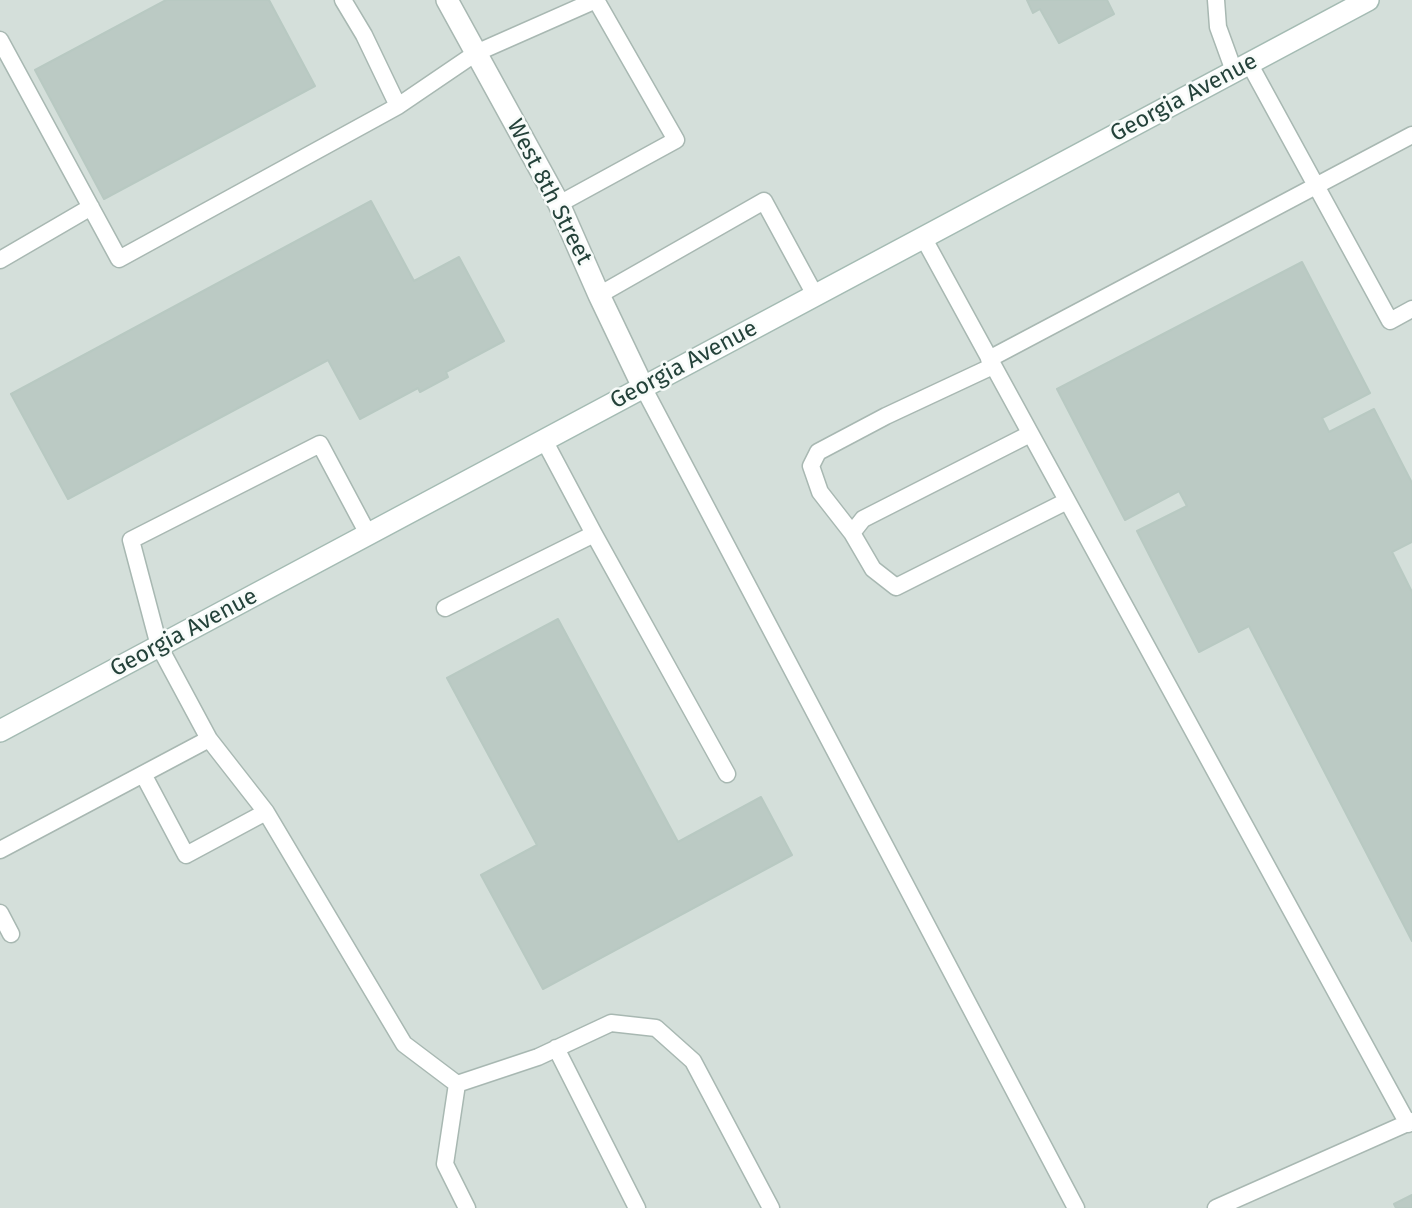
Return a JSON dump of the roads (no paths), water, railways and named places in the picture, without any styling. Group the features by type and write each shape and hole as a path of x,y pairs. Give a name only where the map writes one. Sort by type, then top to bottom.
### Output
{"street":[{"name":"West 8th Street","path":"447,0 559,204 643,387"},
{"name":"Georgia Avenue","path":"0,731 1368,0"}],"lane":[{"path":"343,0 398,106"},
{"path":"0,40 119,259 398,106 476,53 596,0 676,140 559,204"},
{"path":"1216,0 1218,27 1316,186 1390,321 1412,309"},
{"path":"1067,501 896,587 873,569 852,533 820,492 811,466 818,452 1412,135"},
{"path":"599,295 764,201 815,295"},
{"path":"0,260 91,207"},
{"path":"923,237 1410,1122 1216,1208"},
{"path":"643,387 1076,1208"},
{"path":"852,533 863,519 1030,434"},
{"path":"544,440 727,774"},
{"path":"368,534 320,444 131,540 159,646 209,739 266,812 404,1044 457,1084"},
{"path":"445,608 594,534"},
{"path":"0,850 209,739"},
{"path":"143,774 186,855 266,812"},
{"path":"0,913 11,934"},
{"path":"457,1084 538,1057 611,1023 656,1028 693,1061 771,1208"},
{"path":"556,1048 637,1208"},
{"path":"457,1084 445,1164 467,1208"}]}
